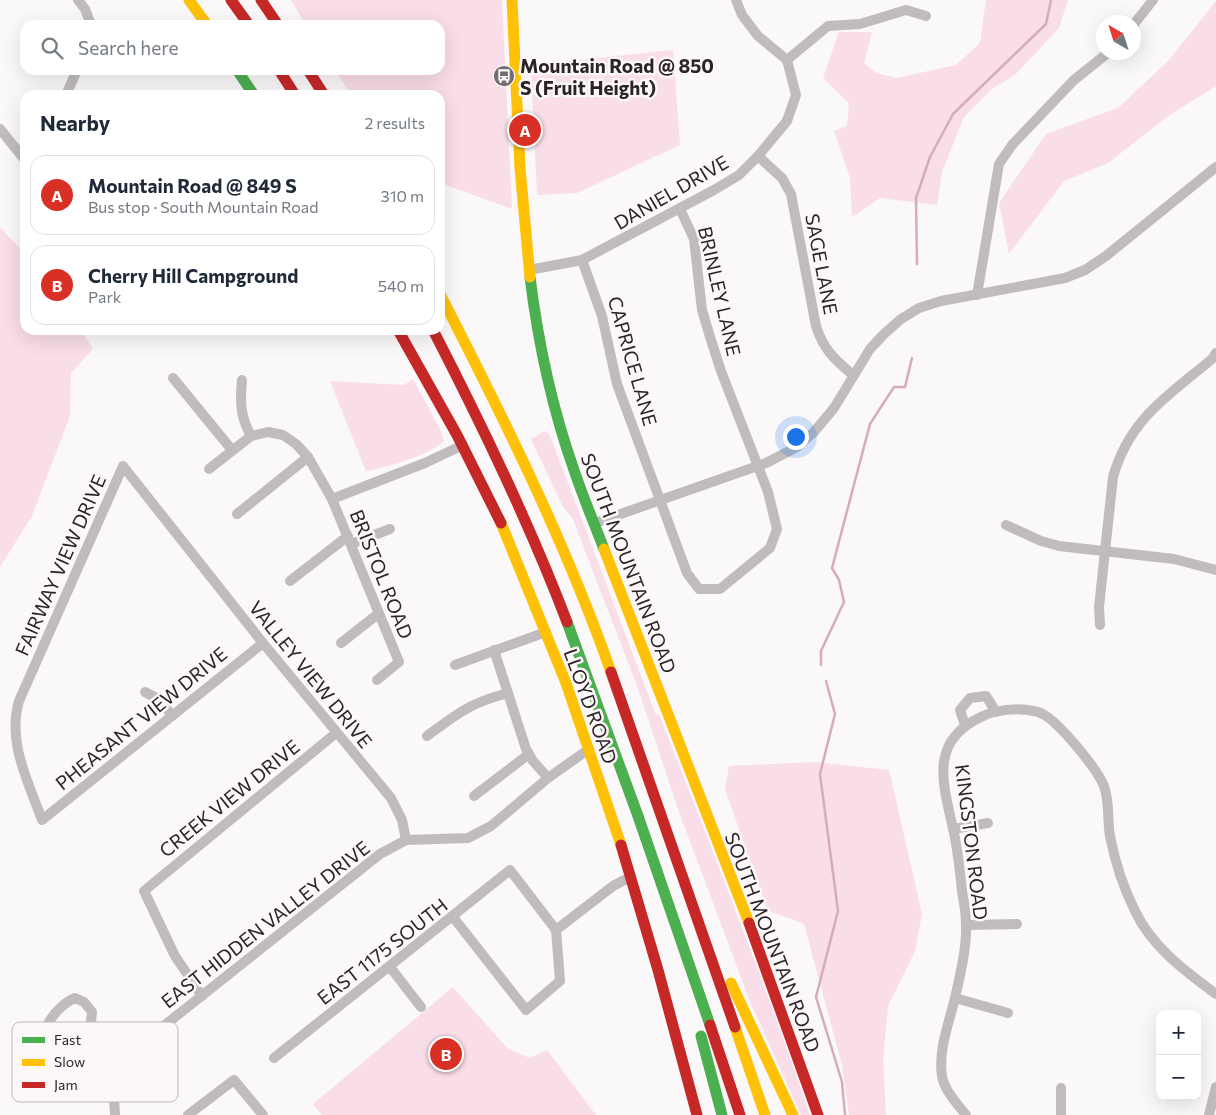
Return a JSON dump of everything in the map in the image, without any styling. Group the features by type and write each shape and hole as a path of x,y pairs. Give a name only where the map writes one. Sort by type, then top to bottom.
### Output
{"main road":[{"path":"189,0 203,20"},
{"path":"231,0 245,20"},
{"path":"261,0 275,20"},
{"name":"SOUTH MOUNTAIN ROAD","path":"512,0 524,226 540,338 557,412 573,469 772,982 818,1115"},
{"path":"240,75 251,90"},
{"path":"282,75 292,90"},
{"path":"311,75 321,90"},
{"path":"445,304 512,435 590,612 674,845 765,1115"},
{"name":"LLOYD ROAD","path":"401,335 462,445 510,544 546,632 589,749 630,877 697,1115"},
{"path":"436,335 474,409 580,652 740,1115"},
{"path":"674,845 720,959 794,1115"},
{"path":"659,878 722,1115"}],"street":[{"path":"78,0 85,9 89,20"},
{"path":"736,0 742,15 758,36 787,60 828,26 860,24 906,10 926,16"},
{"path":"1140,15 1149,1"},
{"name":"DANIEL DRIVE","path":"529,270 582,260 680,209 739,175 758,156 787,121 796,94 787,60"},
{"path":"977,295 999,164 1012,145 1074,80 1099,60"},
{"path":"68,90 75,75"},
{"path":"0,129 20,152"},
{"name":"SAGE LANE","path":"758,156 782,178 791,194 816,326 821,343 831,356 854,375"},
{"path":"595,523 758,466 797,446 814,432 834,408 870,349 901,320 919,308 941,301 1064,278 1085,270 1106,256 1216,166"},
{"name":"BRINLEY LANE","path":"660,500 687,573 699,589 720,590 770,548 777,529 768,492 711,340 702,310 694,239 680,209"},
{"name":"CAPRICE LANE","path":"582,260 602,316 617,384 660,500"},
{"path":"1100,624 1099,607 1113,477 1119,456 1129,437 1144,416 1212,359 1216,353"},
{"path":"173,378 232,450"},
{"path":"209,469 251,436 243,422 240,408 242,380"},
{"name":"BRISTOL ROAD","path":"251,436 268,432 283,435 308,457 332,499 399,662 376,680"},
{"name":"BRISTOL ROAD","path":"332,499 425,463 462,445"},
{"path":"237,514 308,457"},
{"name":"VALLEY VIEW DRIVE","path":"123,466 263,643 391,798 402,820 406,840"},
{"name":"FAIRWAY VIEW DRIVE","path":"42,820 16,747 14,717 19,701 123,466"},
{"path":"1006,525 1041,541 1059,546 1174,559 1216,570"},
{"path":"290,581 349,540 390,529"},
{"path":"341,643 378,614"},
{"path":"455,665 546,632"},
{"name":"PHEASANT VIEW DRIVE","path":"42,820 263,643"},
{"path":"494,650 529,754 548,778"},
{"path":"145,692 160,700 172,716"},
{"path":"427,736 459,712 478,701 508,693"},
{"path":"965,725 960,710 970,698 986,696 996,712"},
{"name":"KINGSTON ROAD","path":"966,1115 954,1100 942,1078 944,1040 955,998 966,925 960,860 942,777 944,757 953,738 965,725 1006,709 1040,712 1062,729 1093,767 1104,786 1110,810 1110,834 1120,879 1136,914 1153,939 1174,962 1216,994"},
{"name":"CREEK VIEW DRIVE","path":"202,996 174,956 144,891 336,733"},
{"path":"406,840 468,838 491,826 548,778 589,749"},
{"path":"474,796 529,754"},
{"path":"953,829 988,823"},
{"name":"EAST HIDDEN VALLEY DRIVE","path":"169,1022 380,854 406,840"},
{"name":"EAST 1175 SOUTH","path":"274,1058 510,870 556,930"},
{"path":"453,917 526,1010 560,981 556,930 613,886 630,877"},
{"path":"966,925 1017,924"},
{"path":"390,967 421,1007"},
{"path":"50,1022 58,1008 75,998 84,1002 92,1012 91,1022"},
{"path":"955,998 1008,1013"},
{"path":"188,1115 234,1080 263,1115"},
{"path":"1061,1088 1061,1115"},
{"path":"1209,1115 1216,1088"},
{"name":"EAST HIDDEN VALLEY DRIVE","path":"114,1102 115,1115"}],"shaded area":[{"path":"291,0 502,0 512,209 445,185 445,90 348,90 338,75 445,75 445,20 303,20"},
{"path":"986,0 1068,0 1059,28 1016,74 992,89 964,117 942,172 937,205 880,198 852,217 850,178 834,131 847,126 849,103 823,78 839,32 872,32 864,63 876,73 897,78 956,65 980,43"},
{"path":"1216,1 1216,86 1168,116 1108,163 1064,181 1009,254 999,203 1046,134 1118,108 1168,61"},
{"path":"673,50 680,145 577,193 537,195 531,65"},
{"path":"0,227 20,249 20,335 84,335 93,349 71,373 70,416 32,516 0,567"},
{"path":"413,379 440,429 444,441 430,451 396,464 366,471 330,381 404,385"},
{"path":"545,431 549,433 656,715 659,714 718,864 810,1115 801,1115 749,999 680,815 639,691 572,517 563,507 531,439"},
{"path":"815,762 889,770 922,914 915,951 888,1006 883,1061 886,1115 849,1115 842,1065 804,924 767,910 725,789 729,766"},
{"path":"453,987 508,1049 530,1058 547,1050 596,1115 322,1115 313,1104"}],"waterway":[{"path":"917,264 916,198 930,157 953,114 1046,24 1051,0"},
{"path":"821,665 821,651 844,602 839,580 832,568 870,424 894,387 905,387 912,358"},
{"path":"826,681 835,714 820,774 838,911 816,997 842,1082 845,1115"}],"traffic: fast":[{"path":"240,75 251,90"},
{"path":"530,277 537,326 559,423 577,480 604,549"},
{"path":"567,622 638,816 710,1025"},
{"path":"701,1036 722,1115"}],"traffic: slow":[{"path":"189,0 203,20"},
{"path":"512,0 520,168 530,277"},
{"path":"445,304 532,480 574,575 611,672"},
{"path":"501,523 566,683 621,845"},
{"path":"604,549 749,923"},
{"path":"731,983 793,1115"},
{"path":"735,1027 765,1115"}],"traffic: jam":[{"path":"231,0 245,20"},
{"path":"261,0 275,20"},
{"path":"282,75 292,90"},
{"path":"311,75 321,90"},
{"path":"401,335 457,435 501,523"},
{"path":"436,335 504,474 567,622"},
{"path":"611,672 735,1027"},
{"path":"621,845 658,970 697,1115"},
{"path":"749,923 818,1115"},
{"path":"710,1025 740,1115"}],"place":[{"name":"Mountain Road @ 850 S (Fruit Height)","path":"504,76"},
{"name":"Mountain Road @ 849 S","path":"525,130"},
{"name":"Cherry Hill Campground","path":"446,1054"}]}
